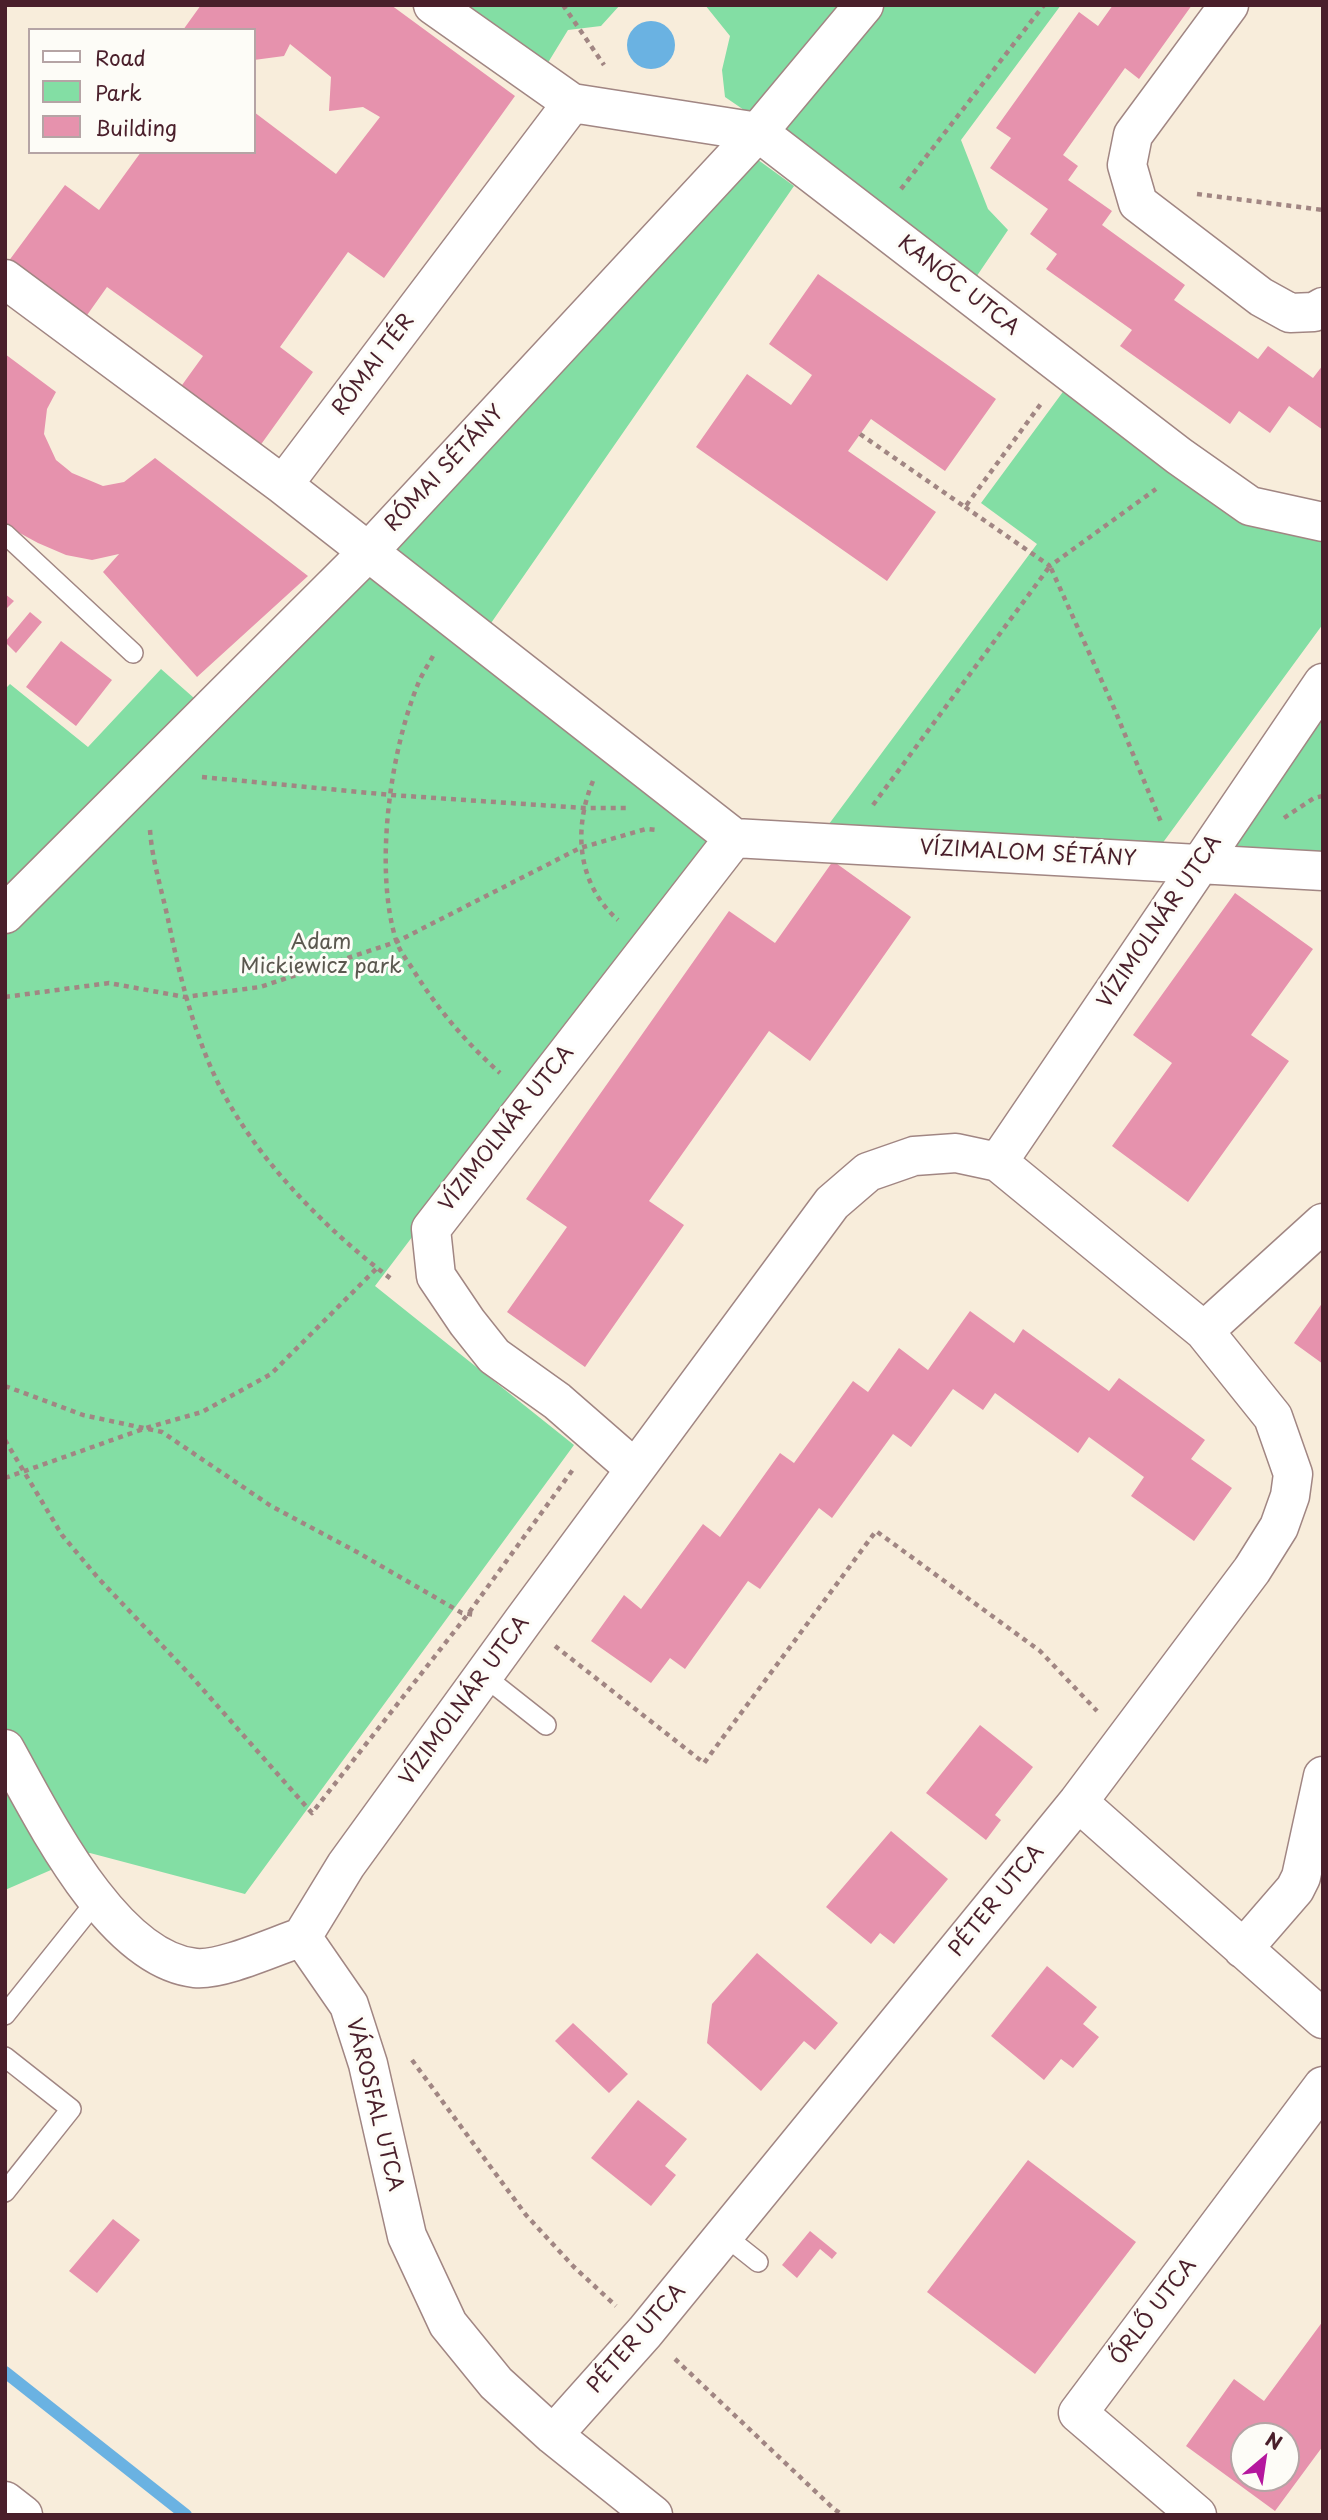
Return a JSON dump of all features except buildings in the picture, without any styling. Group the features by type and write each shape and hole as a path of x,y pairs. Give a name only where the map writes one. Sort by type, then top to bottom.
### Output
{"street":[{"name":"RÓMAI SÉTÁNY","path":"5,914 368,552 758,132 864,5"},
{"path":"1229,5 1133,135 1127,165 1138,203 1261,298 1290,313 1314,312 1323,307"},
{"path":"447,9 572,103"},
{"name":"KANÓC UTCA","path":"572,103 758,132 1066,369 1250,506 1323,522"},
{"name":"RÓMAI TÉR","path":"284,485 572,103"},
{"path":"5,279 284,485 734,838"},
{"name":"VÍZIMOLNÁR UTCA","path":"998,1162 1188,862 1323,683"},
{"name":"VÍZIMOLNÁR UTCA","path":"635,1469 556,1401 494,1356 436,1276 430,1228 734,838"},
{"name":"VÍZIMALOM SÉTÁNY","path":"734,838 1323,871"},
{"name":"VÍZIMOLNÁR UTCA","path":"302,1937 346,1865 635,1469 832,1203 868,1172 914,1156 956,1153 998,1162 1204,1331"},
{"path":"1204,1331 1323,1223"},
{"name":"PÉTER UTCA","path":"553,2435 645,2332 1078,1801 1252,1570 1279,1527 1290,1496 1308,1470 1273,1417 1204,1331"},
{"path":"5,1749 52,1833 97,1900 128,1934 160,1958 196,1969 227,1963 302,1937"},
{"path":"1244,1949 1295,1889 1301,1877 1323,1776"},
{"path":"1078,1801 1323,2019"},
{"name":"VÁROSFAL UTCA","path":"302,1937 349,2005 368,2064 407,2236 448,2324 496,2383 553,2435 653,2515"},
{"name":"ŐRLŐ UTCA","path":"1197,2515 1078,2413 1323,2086"},
{"path":"5,2501 23,2515"}],"lane":[{"path":"5,534 133,653"},
{"path":"484,1676 546,1725"},
{"path":"5,2015 97,1900"},
{"path":"5,2057 71,2109 5,2192"},
{"path":"724,2235 758,2262"}],"path":[{"path":"563,5 639,113"},
{"path":"875,222 1044,5"},
{"path":"1133,186 1323,211"},
{"path":"965,507 1066,369"},
{"path":"860,434 1050,566 1188,862"},
{"path":"867,812 1050,566 1191,464"},
{"path":"454,618 418,683 398,755 391,796 385,887 396,942 428,995 476,1052 530,1099"},
{"path":"615,744 599,766 584,808 580,848 596,896 610,913 649,947"},
{"path":"398,1284 332,1230 279,1175 235,1113 210,1065 185,997 150,835 148,771 391,796 584,808 635,808"},
{"path":"1276,824 1314,798 1323,796"},
{"path":"5,997 109,983 185,997 260,987 396,942 580,848 646,829 658,830"},
{"path":"5,1478 22,1470 202,1412 271,1374 377,1268"},
{"path":"5,1386 83,1415 162,1432 271,1506 357,1552 462,1614 523,1621 704,1763 876,1531 1040,1651 1104,1718"},
{"path":"5,1440 62,1535 312,1813 468,1614 597,1436"},
{"path":"408,2054 526,2215 574,2267 843,2515"}],"green space":[{"path":"434,5 620,5 601,26 568,30 538,79"},
{"path":"705,5 1061,5 961,140 988,209 1008,230 966,292 758,132 744,110 725,97 722,70 730,36"},
{"name":"Adam Mickiewicz park","path":"750,154 794,186 489,626 738,820 829,824 1037,544 981,503 1068,385 1323,538 1323,624 1159,848 712,841 375,1286 574,1445 245,1894 90,1853 5,1890 5,689 10,684 88,747 161,669 194,698 339,554 358,568"},
{"path":"1323,683 1323,870 1199,863"}],"water":[{"path":"651,21 668,28 675,45 668,62 651,69 634,62 627,45 634,28"}],"waterway":[{"path":"5,2372 186,2515"}]}
